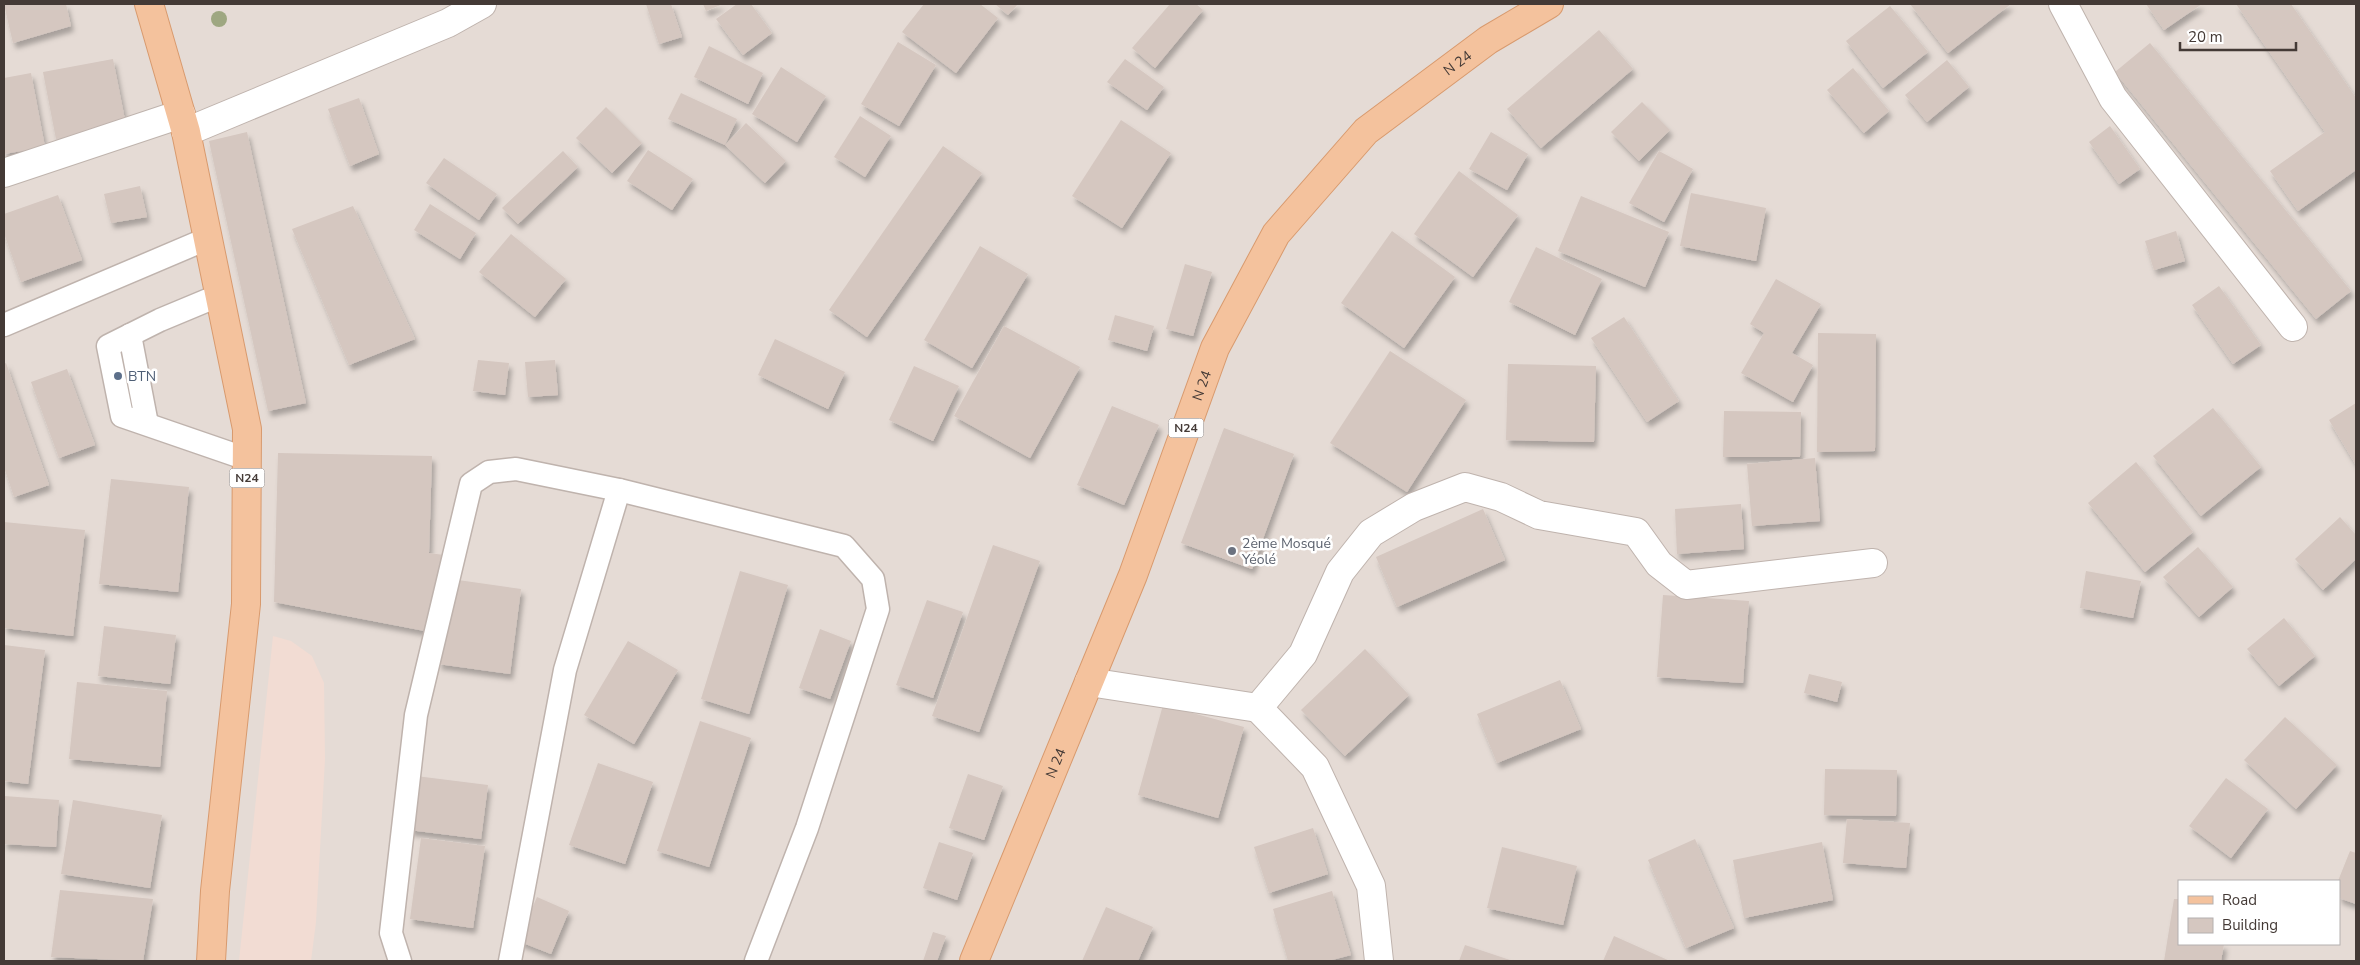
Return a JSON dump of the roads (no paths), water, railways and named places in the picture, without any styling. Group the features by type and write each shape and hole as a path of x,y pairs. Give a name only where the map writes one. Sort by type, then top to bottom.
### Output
{"main road":[{"name":"N24","path":"149,4 184,123 247,429 246,604 215,891 211,961"},
{"name":"N 24","path":"974,961 1132,575 1215,348 1276,234 1366,131 1488,40 1549,4"}],"street":[{"path":"4,173 184,123 443,13 482,4"},
{"path":"2063,4 2113,98 2293,328"},
{"path":"1258,708 1303,654 1340,572 1371,533 1414,507 1465,487 1501,497 1539,515 1636,532 1659,564 1686,585 1873,563"},
{"path":"1089,682 1258,708 1315,766 1371,886 1379,961"}],"lane":[{"path":"4,324 208,238"},
{"path":"220,295 130,335 147,424 247,459"},
{"path":"400,961 391,933 416,715 471,484 489,472 516,469 620,490 844,546 873,579 878,609 807,828 756,961"},
{"path":"510,961 565,670 620,490"}],"place":[{"name":"BTN","path":"118,376"},
{"name":"2ème Mosqué Yéolé","path":"1232,551"}]}
